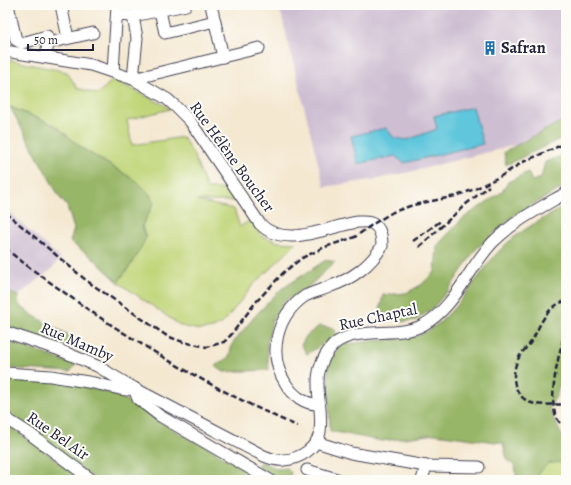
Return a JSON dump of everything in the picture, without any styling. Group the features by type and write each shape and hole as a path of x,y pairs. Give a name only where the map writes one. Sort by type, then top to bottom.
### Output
{"street":[{"path":"8,5 9,32 16,40 22,43 47,36 48,43 46,58"},
{"path":"61,5 68,38"},
{"path":"113,72 117,10 133,16 186,5"},
{"path":"212,5 223,57"},
{"path":"160,11 165,33 215,21"},
{"path":"133,16 137,38 133,79 259,48"},
{"path":"48,43 93,33"},
{"name":"Rue Hélène Boucher","path":"5,51 91,65 133,79 167,99 190,122 260,224 266,230 285,235 296,235 352,223 367,222 373,224 380,231 382,246 368,264 356,274 345,280 307,295 296,304 287,315 281,326 276,342 276,354 277,366 282,378 288,387 299,398 314,405 318,404"},
{"name":"Rue Chaptal","path":"316,442 320,432 317,384 319,367 330,348 338,341 347,337 359,334 409,330 432,320 451,300 492,243 520,220 566,193"},
{"name":"Rue Mamby","path":"5,332 78,357 97,366 134,388"},
{"path":"5,373 51,376 127,390 134,388 274,460 286,460 300,457 312,448 316,442 351,453 426,466 479,467"},
{"path":"134,388 138,399 160,416 270,480"},
{"name":"Rue Bel Air","path":"5,418 30,434 92,480"},
{"path":"422,480 426,466"},
{"path":"306,470 340,480"}],"shaded area":[{"name":"Safran","path":"279,5 566,5 566,119 519,144 410,172 377,179 324,187"},
{"path":"5,208 60,258 52,269 18,296 5,291"}],"green space":[{"path":"5,59 67,72 77,88 97,94 113,80 170,109 127,120 132,145 183,137 194,156 207,189 226,189 236,201 197,201 234,209 240,227 250,220 262,236 278,242 297,243 254,284 223,323 213,328 200,330 181,326 118,282 133,262 142,226 154,203 149,193 138,182 83,149 56,126 10,107 5,102"},
{"path":"10,107 56,126 83,149 138,182 149,193 154,203 142,226 146,238 133,262 118,282 92,257 70,242 74,229 67,206 60,198"},
{"path":"566,119 566,136 506,165 504,152"},
{"path":"566,154 566,186 517,213 476,249 450,288 433,308 416,320 400,322 388,317 380,309 383,295 406,293 421,285 435,272 437,246 462,219 502,192 508,182 528,172 532,181 541,178 545,162"},
{"path":"566,206 566,367 563,372 557,394 549,409 566,444 566,462 549,463 538,474 538,480 517,480 515,466 507,460 503,443 435,434 382,441 330,431 328,366 340,345 407,338 419,335 430,329 442,321 452,310 491,260 507,243 532,225"},
{"path":"326,260 335,262 305,290 286,300 272,320 267,345 269,370 224,372 215,366 229,357 232,344 255,316 280,290"},
{"path":"5,291 18,296 19,305 34,316 81,342 81,351 5,326"},
{"path":"319,326 333,328 337,335 307,354 301,345 307,335"},
{"path":"5,342 13,343 75,365 70,372 5,368"},
{"path":"5,378 64,382 111,393 131,403 175,431 211,449 249,473 247,480 96,480 5,413"},
{"path":"5,424 8,425 84,480 5,480"},
{"path":"261,462 278,469 287,468 291,472 289,479 280,480 259,469 258,464"},
{"path":"566,462 566,480 538,480 538,474 549,463"}],"water":[{"path":"473,107 483,144 404,163 395,156 358,164 351,136 386,128 394,138 407,140 437,129 434,116"}],"railway":[{"path":"5,212 87,281 167,336 183,342 207,347 224,342 255,303 284,272 302,258 325,247 355,237 393,212 413,205 456,196 475,189 501,176 523,162 566,143"},
{"path":"419,247 465,205 489,186"},
{"path":"413,241 442,220"},
{"path":"5,248 83,306 161,356 241,400 297,426"},
{"path":"566,301 554,307 545,316 533,339 521,354 515,366 514,373 515,386 518,392 529,402 538,404 566,405"},
{"path":"566,330 555,374 553,397 556,417 566,429"}],"place":[{"name":"Safran","path":"490,48"}]}
